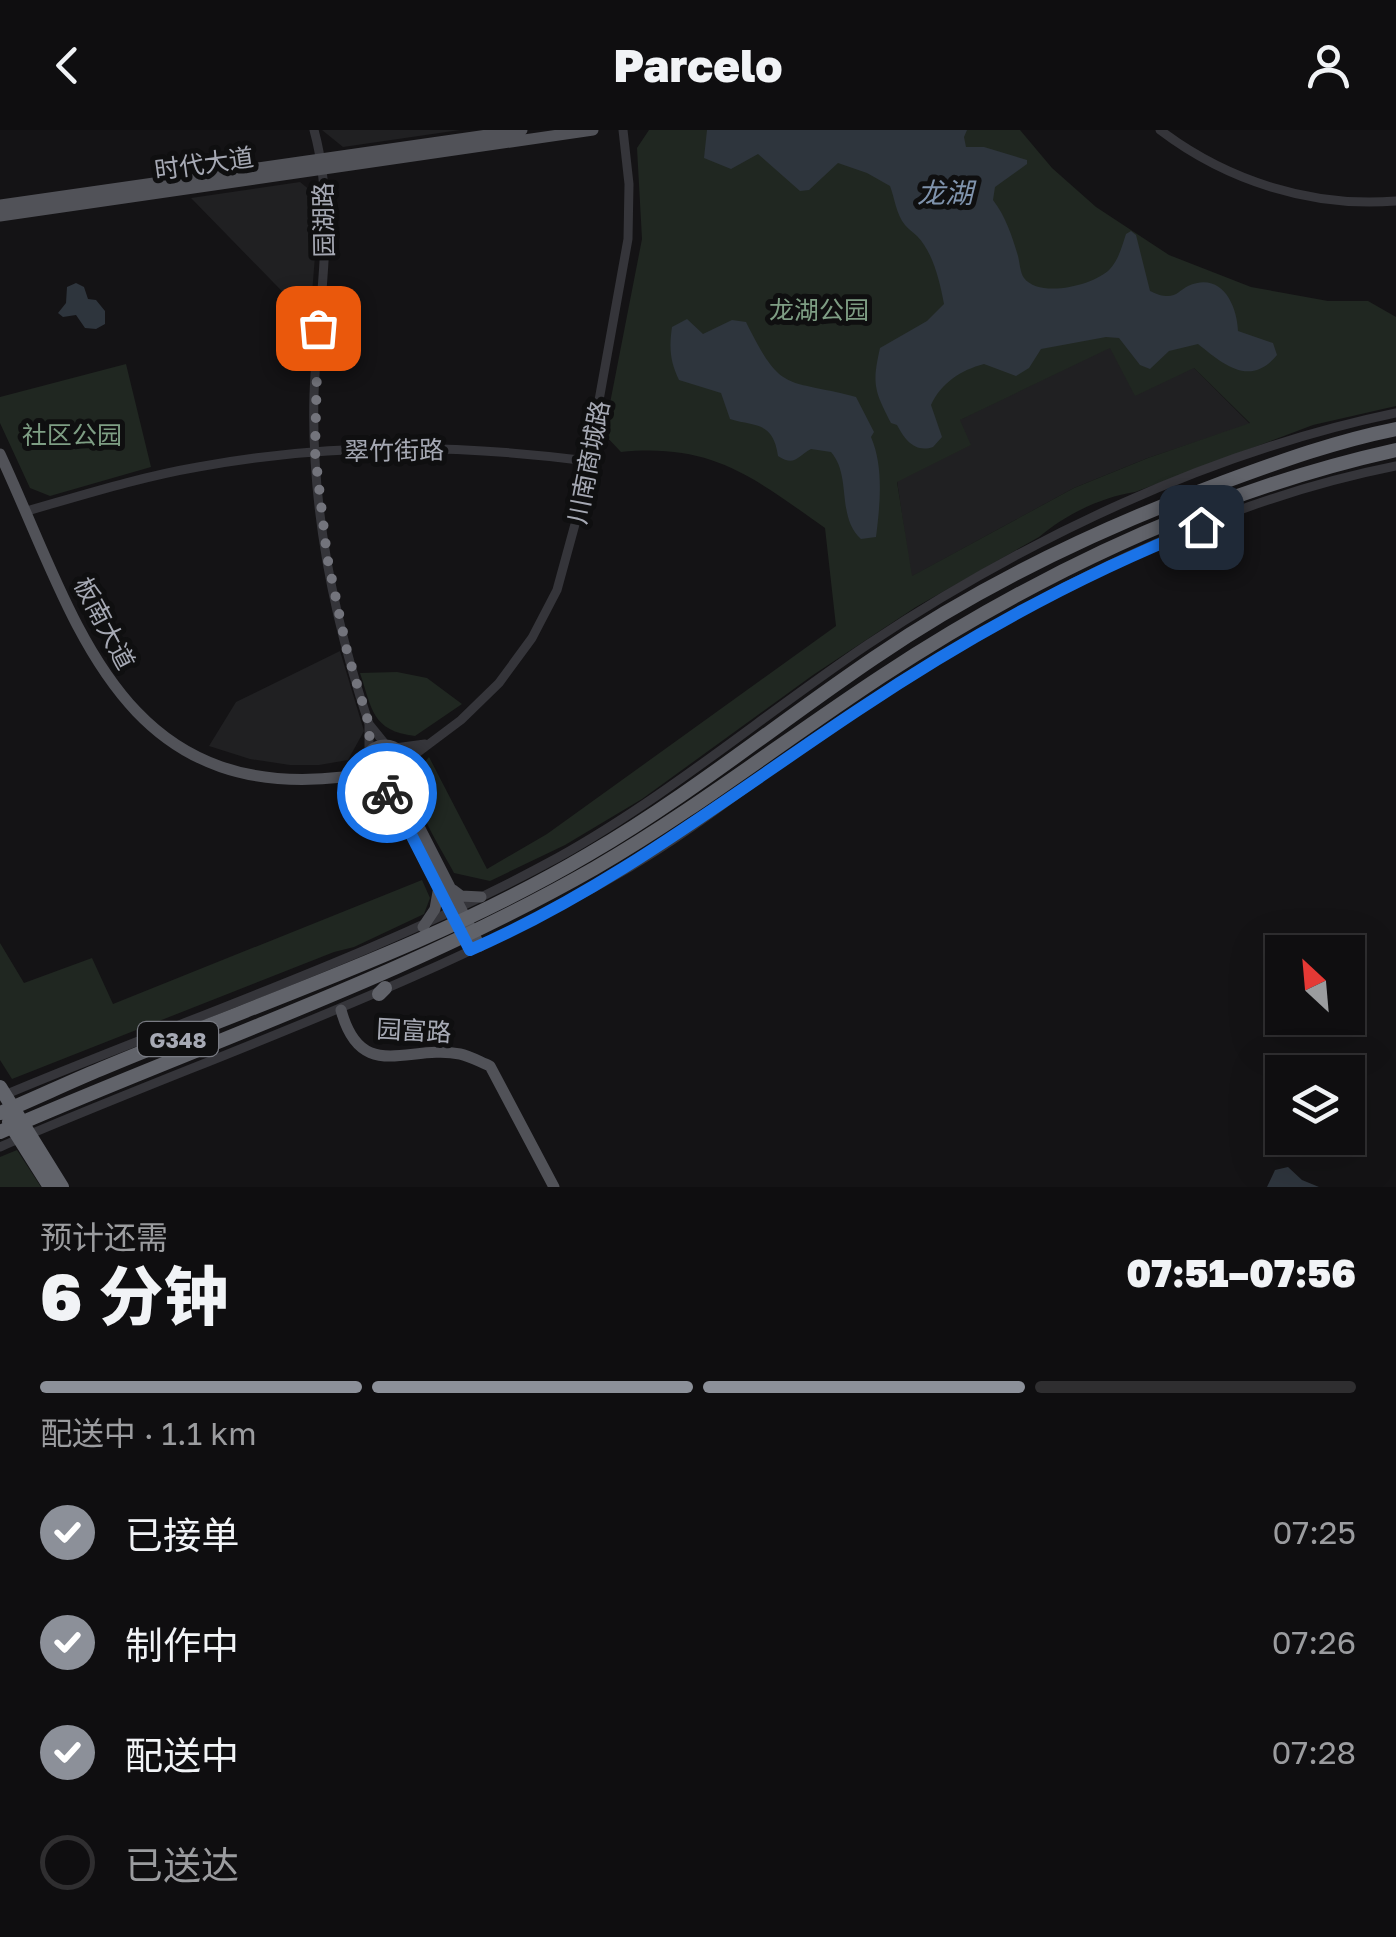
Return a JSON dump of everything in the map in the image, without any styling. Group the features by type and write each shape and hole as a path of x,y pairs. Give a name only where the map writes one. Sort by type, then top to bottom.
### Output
{"highway":[{"name":"G348","path":"663,818 876,657 970,598 1106,528 1321,446 1392,429"},
{"name":"G348","path":"0,1132 58,1114 131,1076 522,907 981,614 1117,544 1286,479 1331,464 1394,451"},
{"name":"G348","path":"0,1111 43,1087 315,994"},
{"path":"0,1088 62,1187"},
{"path":"0,1111 50,1187"}],"main road":[{"name":"时代大道","path":"0,216 522,130"},
{"name":"时代大道","path":"0,206 593,130"},
{"name":"板南大道","path":"0,454 96,662 117,692 150,725 184,749 228,768 288,780 342,777 374,784"},
{"path":"342,777 367,756 391,747 402,754 406,800 444,888 462,896 481,897"},
{"path":"367,756 364,769 396,805 475,948"},
{"path":"374,784 392,786 404,772"},
{"path":"423,927 444,888"},
{"name":"园富路","path":"341,1010 352,1041 364,1050 407,1057 458,1054 490,1066 554,1187"}],"street":[{"name":"园湖路","path":"314,130 321,164 326,253 314,398 315,452 327,556 347,651 369,724"},
{"name":"川南商城路","path":"404,772 428,743 461,720 500,682 545,616 566,564 628,239 629,174 623,130"},
{"path":"1160,130 1205,160 1262,185 1326,199 1396,201"},
{"path":"0,1096 43,1087 142,1042 423,927 557,858 648,803 866,646 962,585 1099,513 1257,452 1343,424 1396,413"},
{"name":"翠竹街路","path":"27,511 198,466 315,452 384,448 485,450 588,460"},
{"path":"0,1148 58,1114 341,1010 578,896 633,865 804,746 989,628 1124,558 1278,498 1396,466"},
{"path":"796,696 876,657"},
{"path":"804,746 886,673"},
{"path":"369,724 391,747 428,743"},
{"path":"367,756 369,724"},
{"path":"557,858 544,874 547,888 564,899 578,896"},
{"path":"363,952 378,953 389,962 392,976 382,991"},
{"path":"101,1069 142,1042"},
{"path":"131,1076 191,1066"}],"shaded area":[{"path":"322,130 460,130 343,147"},
{"path":"300,182 317,196 310,320 191,198"},
{"path":"1110,347 1194,368 1250,424 1074,488 911,577 897,481 970,445 959,420"},
{"path":"340,651 364,731 348,760 290,765 250,759 209,746 236,702"}],"green space":[{"name":"龙湖公园","path":"649,130 1020,130 1052,168 1096,207 1169,255 1251,287 1328,301 1368,301 1396,317 1396,406 1313,425 1084,508 916,607 813,675 642,799 565,845 490,881 454,873 430,830 419,800 420,770 429,757 487,869 547,834 836,626 825,528 731,468 682,453 621,452 604,434 642,239 637,148","holes":["1110,348 1135,396 1194,368 1250,423 1074,488 912,576 897,482 971,445 960,420"]},
{"name":"社区公园","path":"126,364 151,467 50,496 30,488 0,423 0,397"},
{"path":"397,672 427,678 462,704 415,736 390,729 376,716 360,673"},
{"path":"385,751 399,760 400,766 391,780 385,781 371,772 370,766 379,752"},
{"path":"422,880 430,898 424,914 354,947 12,1079 0,1060 0,943 24,983 92,958 113,1004"},
{"path":"17,1150 41,1187 0,1187 0,1157"}],"water":[{"name":"龙湖","path":"707,130 967,130 966,147 984,147 1027,160 1027,164 995,187 993,200 1008,227 1023,276 1032,284 1054,289 1103,275 1113,265 1126,234 1131,231 1136,235 1150,291 1169,296 1200,283 1218,287 1230,301 1238,331 1273,343 1277,355 1267,365 1247,371 1227,365 1198,344 1169,351 1150,369 1140,365 1119,338 1041,349 1029,368 1016,376 984,364 953,378 931,405 942,437 933,447 916,447 891,423 881,402 875,379 877,360 880,348 927,321 944,304 932,259 902,221 890,186 838,163 809,190 800,191 758,154 731,169 704,158"},
{"path":"76,283 84,287 88,299 96,300 105,311 105,324 96,329 85,328 76,315 63,317 58,313 66,303 67,287"},
{"path":"687,319 703,334 732,320 746,322 768,362 788,380 856,397 874,432 871,437 880,486 876,537 861,539 853,530 841,472 831,452 811,449 788,461 778,456 772,437 762,427 730,419 721,393 679,380 671,354 672,327"},
{"path":"1288,1167 1302,1180 1319,1187 1267,1187 1275,1170"}],"way so far":[{"path":"318,328 315,452 327,556 347,651 369,724 370,752 364,769 370,782 387,793"}],"route":[{"path":"387,793 470,950 633,865 858,710 989,628 1064,586 1201,527"}]}
